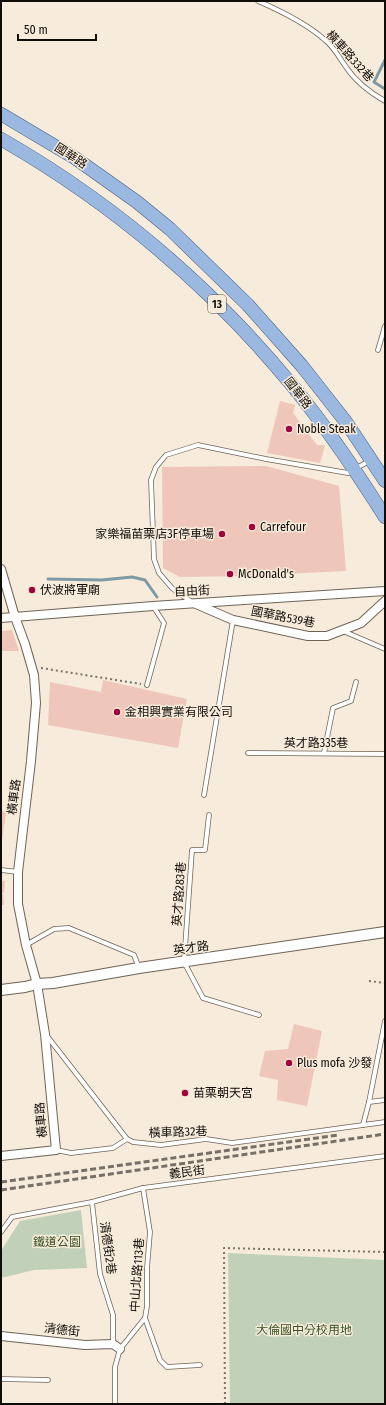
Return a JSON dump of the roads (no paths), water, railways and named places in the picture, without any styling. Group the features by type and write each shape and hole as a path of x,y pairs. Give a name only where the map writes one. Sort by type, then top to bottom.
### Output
{"main road":[{"name":"國華路","path":"1,114 75,158 137,202 170,229 248,305 302,366 346,422 385,481"},
{"name":"國華路","path":"1,139 50,169 97,201 158,249 195,282 258,345 291,384 355,469 385,517"},
{"path":"195,282 208,267"}],"street":[{"name":"橫車路","path":"1,569 34,675 36,703 18,872 18,904 26,945 37,984 45,1034 56,1150"},
{"name":"自由街","path":"1,618 194,603 385,591"},
{"name":"國華路539巷","path":"194,603 233,620 308,636 327,636 361,623 385,601"},
{"name":"英才路","path":"1,990 385,932"},
{"path":"1,1156 56,1150"},
{"name":"清德街","path":"1,1336 85,1345 117,1346"}],"lane":[{"name":"橫車路332巷","path":"258,1 297,20 325,40 337,52 355,79 365,88 385,101"},
{"path":"378,350 385,326"},
{"path":"194,603 172,588 159,573 154,559 152,480 156,467 166,455 198,445 266,459 348,473 372,460"},
{"path":"147,685 164,623 153,606"},
{"path":"204,795 233,620"},
{"path":"343,631 385,648"},
{"path":"324,753 333,708 351,701 356,682"},
{"name":"英才路335巷","path":"248,753 385,754"},
{"name":"英才路283巷","path":"184,962 192,850 205,850 209,815"},
{"path":"1,870 18,872"},
{"path":"26,945 54,929 69,928 134,955 139,968"},
{"path":"184,962 203,998 259,1015"},
{"path":"363,1125 385,1020"},
{"path":"45,1034 127,1139 113,1148 71,1153 56,1150"},
{"path":"369,1102 385,1100"},
{"name":"橫車路32巷","path":"127,1139 133,1142 161,1146 206,1140 232,1143 385,1122"},
{"name":"義民街","path":"1,1232 12,1217 92,1202 143,1188 385,1156"},
{"name":"中山北路113巷","path":"116,1404 115,1367 117,1346 145,1318 147,1306 147,1268 150,1232 143,1188"},
{"name":"清德街2巷","path":"92,1202 100,1274 113,1315 117,1346"},
{"path":"145,1318 160,1360 167,1367 200,1365"},
{"path":"1,1379 48,1380"}],"waterway":[{"path":"385,60 374,82 385,89"},
{"path":"48,579 102,580 132,577 145,580 157,597"}],"railway":[{"path":"1,1190 385,1134"},
{"path":"1,1182 338,1135"}],"place":[{"name":"Noble Steak","path":"289,429"},
{"name":"Carrefour","path":"252,527"},
{"name":"家樂福苗栗店3F停車場","path":"222,534"},
{"name":"McDonald's","path":"230,574"},
{"name":"伏波將軍廟","path":"32,590"},
{"name":"金相興實業有限公司","path":"117,712"},
{"name":"Plus mofa 沙發","path":"289,1063"},
{"name":"苗栗朝天宮","path":"185,1093"}],"park label":[{"name":"鐵道公園","path":"57,1242"},
{"name":"大倫國中分校用地","path":"304,1330"}]}
